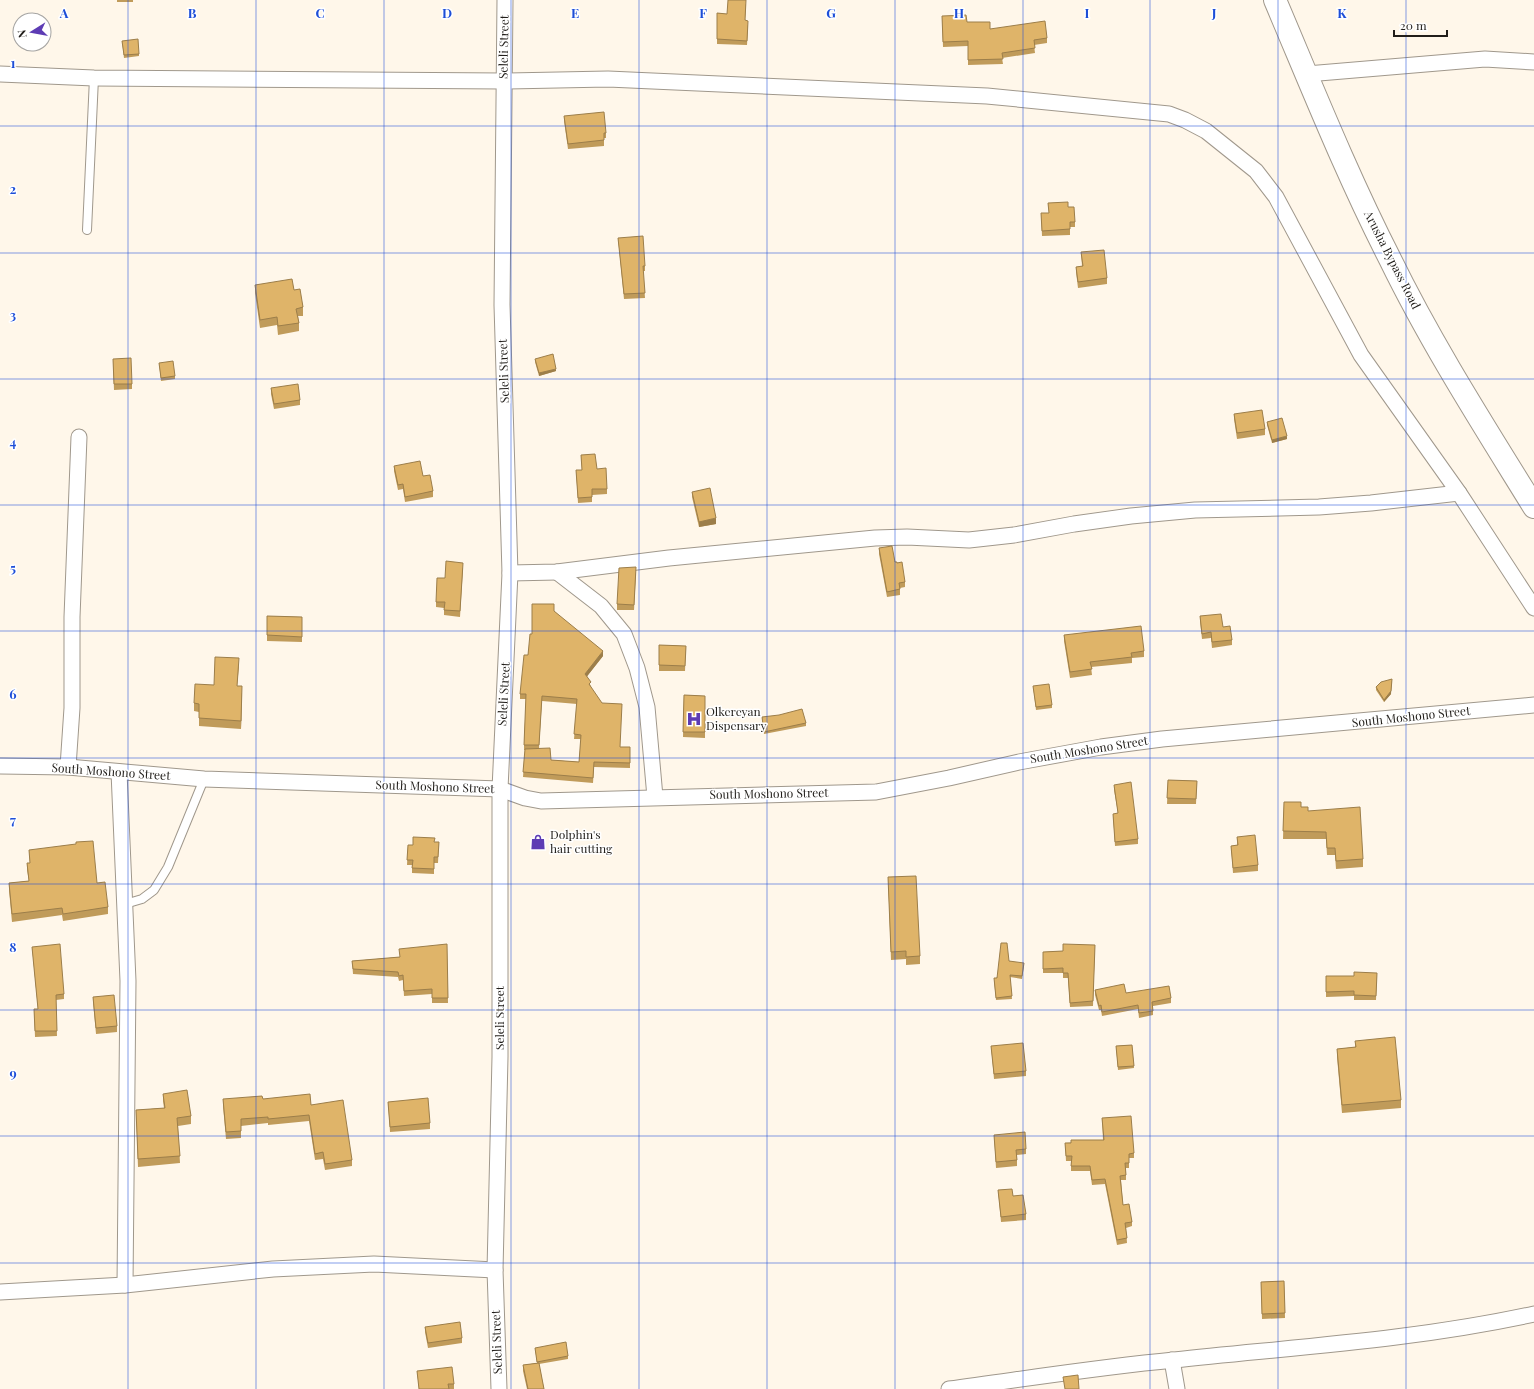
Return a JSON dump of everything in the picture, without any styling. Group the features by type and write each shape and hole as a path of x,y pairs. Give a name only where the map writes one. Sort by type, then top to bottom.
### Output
{"main road":[{"name":"Arusha Bypass Road","path":"1275,0 1348,171 1390,260 1440,351 1531,496"}],"street":[{"name":"Seleli Street","path":"499,1389 495,1270 500,1057 500,789 510,573 502,305 505,0"},
{"path":"1306,74 1485,59 1534,62"},
{"path":"0,74 94,78 503,82 608,79 987,96 1169,114 1185,120 1211,136 1256,171 1267,184 1276,197 1361,355 1459,493 1534,608"},
{"path":"68,767 72,708 72,617 79,437"},
{"path":"510,573 557,572 874,538 907,537 969,540 1014,535 1130,516 1195,510 1341,506 1459,493"},
{"path":"557,572 602,606 624,634 637,668 647,707 655,797"},
{"name":"South Moshono Street","path":"0,766 68,767 204,779 500,789 525,798 542,801 876,792 949,778 1019,762 1101,747 1155,740 1534,705"},
{"path":"119,772 128,981 125,1285"},
{"path":"0,1292 125,1285 273,1270 374,1264 495,1270"},
{"path":"949,1389 1172,1360 1378,1340 1439,1332 1534,1314"},
{"path":"1172,1360 1177,1389"}],"lane":[{"path":"87,230 94,78"},
{"path":"125,904 142,899 154,890 168,867 204,779"}],"building":[{"path":"728,0 746,0 745,20 748,21 747,41 717,39 717,13 727,14"},
{"path":"966,15 967,22 990,22 990,29 1045,21 1047,38 1034,40 1035,48 1002,53 1003,59 968,60 968,41 943,42 942,16"},
{"path":"138,39 139,54 124,55 122,41"},
{"path":"604,112 606,133 604,133 604,140 568,144 564,116"},
{"path":"1068,202 1068,207 1074,207 1075,222 1070,222 1070,229 1042,231 1041,213 1049,213 1048,203"},
{"path":"643,236 645,293 624,294 618,238"},
{"path":"1104,250 1107,278 1078,282 1076,267 1083,266 1081,252"},
{"path":"292,279 294,290 300,289 303,307 296,309 299,323 278,326 277,317 260,320 255,285"},
{"path":"553,354 556,369 539,373 535,359"},
{"path":"131,358 132,384 114,384 113,359"},
{"path":"173,361 175,376 161,378 159,363"},
{"path":"298,384 300,400 274,404 271,388"},
{"path":"1262,410 1265,429 1237,433 1234,414"},
{"path":"1282,418 1287,436 1272,440 1267,422"},
{"path":"595,454 597,469 606,468 607,489 592,489 592,497 578,498 576,470 582,470 581,455"},
{"path":"420,461 423,476 430,475 433,491 405,497 403,484 398,485 394,466"},
{"path":"710,488 716,518 699,522 692,492"},
{"path":"892,546 895,562 902,562 905,582 899,583 900,589 887,592 879,548"},
{"path":"446,561 463,563 460,611 444,610 445,602 436,602 437,578 445,578"},
{"path":"636,567 634,605 617,604 619,568"},
{"path":"532,604 554,604 554,611 603,651 585,674 591,682 589,684 602,703 622,704 620,747 630,747 630,763 594,762 593,778 523,772 525,749 550,748 551,760 579,762 581,735 574,734 577,699 542,696 539,745 524,745 526,694 520,694 524,655 528,655 530,634 532,634"},
{"path":"1221,614 1223,627 1230,626 1232,640 1212,642 1211,632 1202,634 1200,616"},
{"path":"267,616 302,617 302,637 267,635"},
{"path":"1141,626 1144,651 1131,653 1132,657 1090,662 1092,669 1070,672 1064,635"},
{"path":"659,645 686,646 685,666 659,665"},
{"path":"215,657 239,658 237,686 242,686 241,721 199,718 199,704 194,703 195,684 214,685"},
{"path":"1392,679 1391,691 1384,700 1376,687 1381,682"},
{"path":"1049,684 1052,705 1036,707 1033,686"},
{"name":"Olkereyan Dispensary","path":"684,695 705,696 705,732 683,732"},
{"path":"802,709 806,723 764,732 762,717 779,715"},
{"path":"1168,780 1197,781 1196,799 1167,798"},
{"path":"1131,782 1138,839 1115,842 1113,814 1118,813 1114,785"},
{"path":"1284,802 1301,802 1301,807 1308,807 1308,811 1360,807 1363,859 1336,861 1335,848 1327,848 1326,832 1283,831"},
{"path":"1255,835 1258,865 1233,868 1231,846 1238,845 1237,837"},
{"path":"413,837 435,838 434,842 439,842 438,857 434,857 434,869 412,868 413,860 407,860 408,845 413,845"},
{"path":"93,841 97,883 105,882 108,907 63,914 62,908 12,914 9,883 29,881 27,863 30,863 29,850 76,844 76,842"},
{"path":"916,876 920,956 906,957 906,951 891,952 888,877"},
{"path":"1001,943 1007,943 1009,961 1024,963 1022,976 1010,975 1012,996 996,998 994,978 997,978"},
{"path":"60,944 64,994 56,995 57,1031 35,1031 34,1009 38,1009 32,947"},
{"path":"447,944 448,998 432,998 432,989 404,991 403,975 399,976 398,972 353,969 352,961 400,957 399,949"},
{"path":"1063,944 1095,945 1093,1001 1070,1003 1068,973 1063,973 1063,968 1043,969 1043,952 1063,951"},
{"path":"1354,972 1377,973 1376,996 1354,995 1354,991 1326,992 1326,976 1354,976"},
{"path":"1124,984 1126,993 1169,986 1171,998 1152,1002 1153,1011 1139,1013 1138,1005 1102,1012 1095,990"},
{"path":"114,995 117,1026 96,1028 93,997"},
{"path":"1395,1037 1401,1100 1342,1105 1337,1049 1356,1047 1355,1041"},
{"path":"1023,1043 1026,1071 994,1074 991,1046"},
{"path":"1132,1045 1134,1066 1118,1067 1116,1046"},
{"path":"187,1090 191,1116 177,1118 180,1156 138,1159 136,1110 165,1108 163,1094"},
{"path":"310,1094 311,1105 343,1100 352,1160 325,1164 323,1152 315,1154 309,1115 268,1119 268,1117 241,1119 241,1131 226,1132 223,1099 262,1096 263,1099"},
{"path":"428,1098 430,1123 390,1127 388,1102"},
{"path":"1131,1116 1134,1153 1129,1154 1129,1163 1125,1163 1126,1175 1120,1176 1123,1205 1129,1204 1132,1222 1125,1223 1127,1238 1117,1240 1105,1179 1092,1180 1090,1166 1071,1166 1072,1156 1066,1156 1065,1143 1071,1143 1071,1140 1104,1140 1102,1118"},
{"path":"1025,1132 1026,1149 1016,1150 1017,1160 996,1162 994,1135"},
{"path":"1012,1189 1013,1196 1023,1195 1026,1214 1001,1217 998,1190"},
{"path":"1284,1281 1285,1313 1262,1314 1261,1282"},
{"path":"460,1322 462,1338 428,1343 425,1327"},
{"path":"566,1342 568,1356 537,1362 535,1348"},
{"path":"539,1363 544,1389 528,1389 523,1365"},
{"path":"452,1367 454,1384 448,1384 449,1389 419,1389 417,1371"},
{"path":"1078,1375 1079,1389 1065,1389 1063,1377"}],"place":[{"name":"Olkereyan Dispensary","path":"694,719"},
{"name":"Dolphin's hair cutting","path":"538,842"}]}
